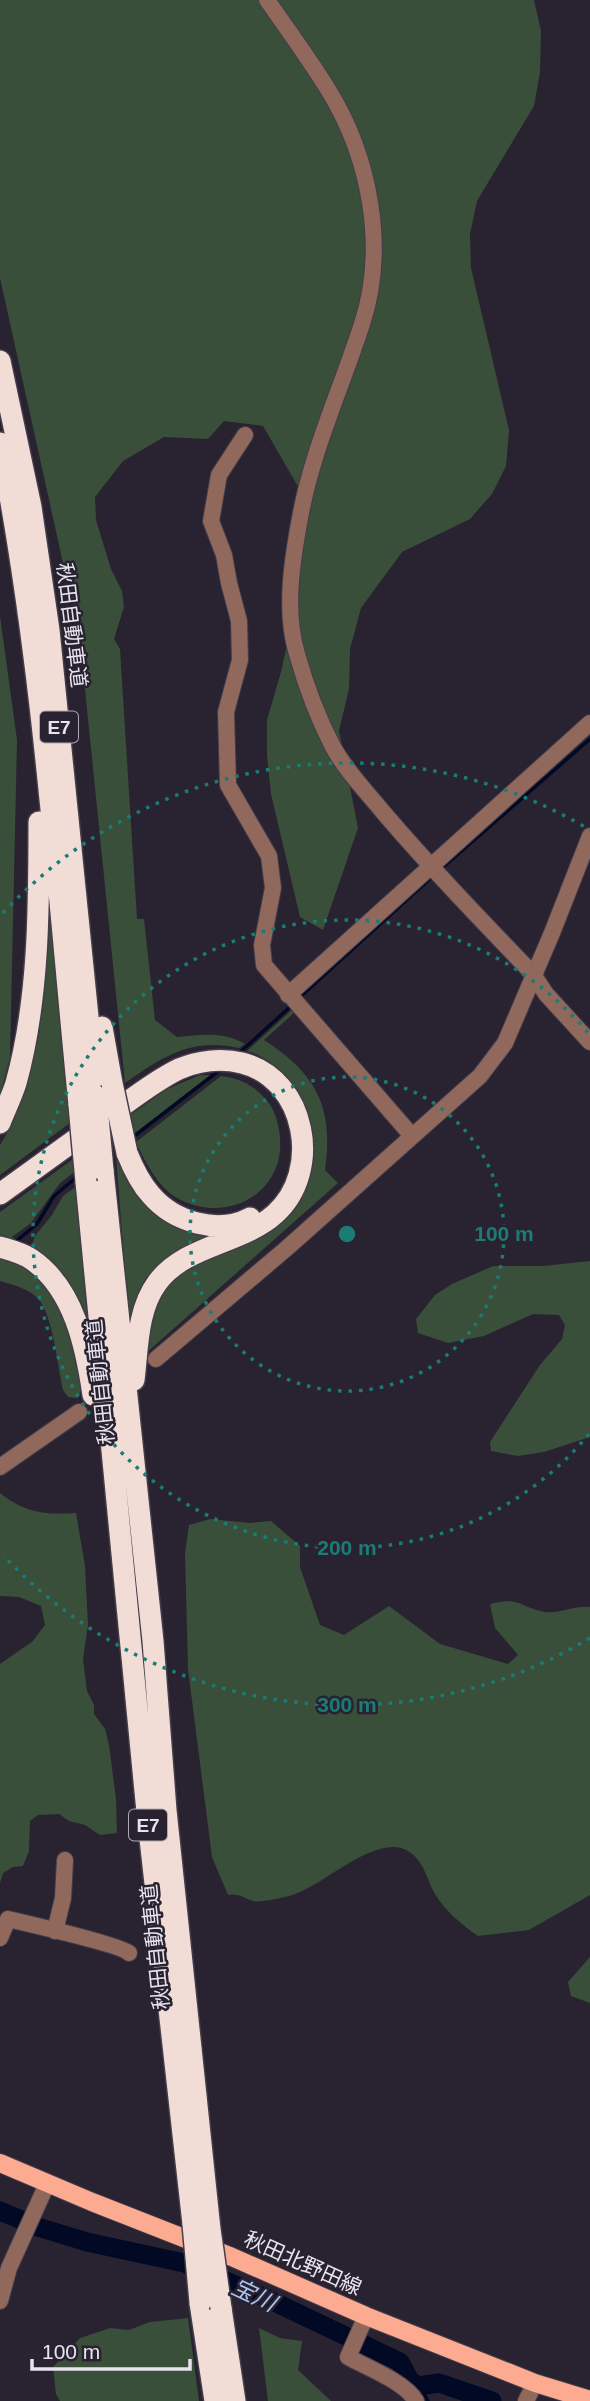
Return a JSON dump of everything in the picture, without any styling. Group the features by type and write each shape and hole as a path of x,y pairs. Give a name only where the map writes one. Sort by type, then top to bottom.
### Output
{"highway":[{"name":"秋田自動車道","path":"0,361 31,507 49,630 72,852 95,1095 94,1176 121,1562 166,1991 202,2227 221,2308 235,2401"},
{"name":"秋田自動車道","path":"0,443 13,509 95,1095"},
{"path":"0,1123 15,1085 27,1033 32,994 39,912 40,712"},
{"path":"0,1194 145,1090 181,1068 208,1061 234,1061 252,1066 278,1084 293,1104 302,1128 303,1160 289,1199 274,1215 250,1231 175,1265 156,1283 137,1341 129,1421"},
{"path":"0,1206 167,1086 212,1070 227,1070 247,1076 267,1087 282,1106 290,1130 291,1159 280,1190 262,1211 242,1222 218,1227 198,1224 177,1215 152,1197 135,1173 127,1153 95,1095"},
{"name":"秋田自動車道","path":"94,1176 129,1421 153,1641 185,1995 202,2227 200,2303 215,2401"},
{"path":"0,1247 31,1259 49,1277 66,1297 79,1329 90,1369 106,1494 121,1562"}],"main road":[{"name":"秋田北野田線","path":"0,2163 535,2384 590,2400"}],"street":[{"path":"267,0 330,93 353,141 363,168 374,242 373,281 363,321 322,435 304,497 295,545 291,589 296,652 307,686 334,748 351,774 431,866 533,974 590,1042"},
{"path":"245,435 219,475 211,521 224,555 239,621 240,660 226,712 228,785 269,856 273,888 262,945 264,965 412,1136"},
{"path":"288,995 590,723"},
{"path":"156,1359 288,1248 480,1076 505,1043 590,836"},
{"path":"0,1467 79,1412"},
{"path":"55,1931 63,1898 65,1860"},
{"path":"0,1938 8,1919 125,1948 130,1953"},
{"path":"0,2301 9,2268 47,2184"},
{"path":"366,2316 348,2357 403,2387 412,2393 416,2401"},
{"path":"526,2401 535,2384"}],"green space":[{"path":"0,0 534,0 541,31 540,72 534,106 477,201 470,234 471,268 509,430 506,466 492,494 470,519 402,552 361,608 350,649 349,689 339,731 358,828 323,930 300,917 271,794 267,756 267,720 294,613 298,549 311,509 263,426 224,421 208,439 164,437 123,461 95,497 96,520 111,569 122,591 124,607 114,639 120,649 137,919 144,919 155,1020 177,1037 220,1036 245,1044 239,1048 222,1045 192,1047 165,1058 125,1083 80,640 0,278"},
{"path":"0,616 17,740 10,1057 0,1095"},
{"path":"52,899 70,1123 0,1175 0,1145 12,1125 39,1035 49,939 48,900"},
{"path":"294,1008 296,1011 264,1040 297,1066 318,1094 327,1128 325,1170 338,1183 145,1354 153,1313 175,1277 283,1212 306,1139 309,1122 307,1111 295,1088 278,1069 247,1051"},
{"path":"200,1075 212,1075 134,1134 129,1116 167,1089"},
{"path":"221,1076 247,1084 269,1104 279,1130 280,1151 275,1170 265,1186 252,1197 235,1205 216,1208 197,1206 177,1198 164,1187 136,1142"},
{"path":"120,1156 153,1204 236,1225 186,1253 134,1320 129,1320 116,1157"},
{"path":"76,1157 77,1170 60,1183 31,1223 12,1237 31,1248 35,1236 63,1196 78,1185 100,1377 72,1298 0,1242 0,1212"},
{"path":"3,1256 18,1262 53,1290 75,1341 82,1390 77,1398 68,1397 63,1390 48,1318 39,1300 27,1290 0,1281 0,1258"},
{"path":"590,1261 590,1437 544,1452 518,1456 491,1451 490,1442 540,1365 562,1339 565,1325 559,1315 533,1314 484,1336 448,1343 418,1333 416,1319 435,1295 452,1284 493,1266 543,1266"},
{"path":"0,1493 27,1509 55,1514 76,1513 85,1566 88,1625 83,1659 87,1691 94,1705 94,1714 105,1729 109,1745 117,1833 100,1835 59,1814 38,1815 30,1821 29,1851 23,1866 13,1867 3,1873 0,1883 0,1664 33,1641 45,1625 41,1606 19,1597 0,1596"},
{"path":"210,1519 250,1523 271,1521 300,1546 300,1567 320,1625 344,1635 389,1606 440,1644 508,1664 518,1655 495,1628 490,1604 508,1601 545,1612 590,1607 590,1895 529,1930 478,1936 444,1906 416,1857 398,1847 369,1853 308,1888 286,1897 253,1901 239,1895 228,1895 212,1857 188,1669 185,1553 189,1525"},
{"path":"590,1957 590,2003 571,1996 568,1982"},
{"path":"188,2318 199,2401 60,2401 56,2394 53,2367 80,2338 110,2328 129,2330 150,2322"},
{"path":"259,2328 280,2338 302,2341 298,2370 331,2401 268,2401"}],"waterway":[{"path":"441,869 590,739"},
{"path":"299,998 433,876"},
{"path":"237,1055 291,1006"},
{"path":"133,1137 221,1069"},
{"path":"14,1243 37,1224 54,1196 78,1176"},
{"name":"宝川","path":"0,2211 38,2227 87,2242 184,2263 266,2298 400,2362 410,2381 419,2386 439,2383 492,2401"},
{"path":"419,2386 428,2401"}]}
